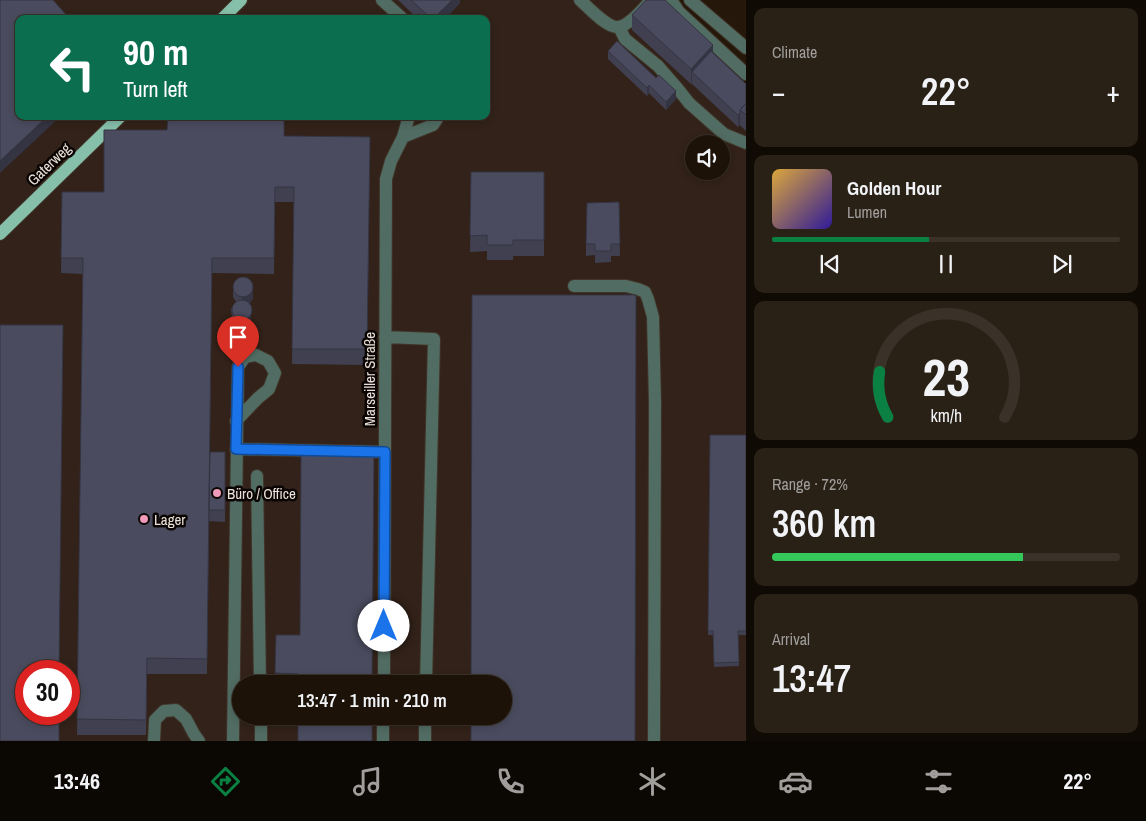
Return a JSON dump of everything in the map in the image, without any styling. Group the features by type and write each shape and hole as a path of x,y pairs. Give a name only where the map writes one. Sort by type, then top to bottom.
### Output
{"main road":[{"path":"226,15 241,0"},
{"name":"Gaterweg","path":"0,234 117,120"}],"street":[{"path":"382,0 399,15"},
{"path":"580,0 604,22 619,27 628,23 651,0"},
{"path":"671,0 679,12 746,74"},
{"path":"690,0 746,48"},
{"path":"619,27 625,39 658,66 689,103 724,134 746,143"},
{"name":"Marseiller Straße","path":"384,675 386,180 391,161 403,137 409,120"},
{"path":"403,137 434,125 436,120"},
{"path":"574,286 626,286 638,289 645,292 653,317 655,432 654,741"},
{"path":"385,337 434,339 426,675"},
{"path":"233,741 236,421 238,367 245,357 256,355 268,361 274,373 269,389 236,421"},
{"path":"236,449 385,452"},
{"path":"257,476 260,675"},
{"path":"154,741 155,720 164,710 176,710 186,718 199,741"},
{"path":"261,725 261,741"},
{"path":"383,725 383,741"},
{"path":"424,741 425,725"}],"shaded area":[{"path":"0,0 653,0 746,89 746,741 0,741"}],"building":[{"path":"0,0 53,0 66,15 15,15 15,120 44,120 0,161"},
{"path":"411,0 452,0 437,15 428,15"},
{"path":"646,0 665,0 713,45 691,69 632,15"},
{"path":"617,41 656,78 659,75 676,91 666,102 649,85 647,88 608,51"},
{"path":"711,51 746,84 746,103 738,115 692,72"},
{"path":"746,103 746,115 740,110"},
{"name":"Lager","path":"168,120 284,120 284,136 370,137 367,349 292,349 294,187 275,187 274,258 212,258 207,659 147,658 146,720 80,719 80,660 78,660 83,258 61,258 62,192 104,192 104,130 167,130"},
{"path":"471,172 544,172 544,240 513,240 513,245 487,245 487,235 470,236"},
{"path":"619,202 620,244 611,244 611,251 595,251 595,244 586,244 587,203"},
{"path":"243,277 250,280 253,287 250,294 243,297 236,294 233,287 236,280"},
{"path":"472,295 636,295 635,741 471,741 471,725 512,725 512,675 471,675"},
{"path":"242,300 249,303 252,310 249,317 242,320 235,317 232,310 235,303"},
{"path":"0,325 63,325 59,660 15,660 15,725 59,725 59,741 0,741"},
{"path":"710,435 746,435 746,631 738,631 739,662 714,663 713,631 708,631"},
{"name":"Büro / Office","path":"210,452 225,452 225,510 209,510"},
{"path":"301,452 374,452 372,675 299,675 275,673 276,635 300,635"},
{"path":"298,725 372,725 372,741 298,741"}],"place":[{"name":"Büro / Office","path":"217,493"},
{"name":"Lager","path":"144,519"}],"route":[{"path":"238,367 236,449 385,452 384,626"}]}
